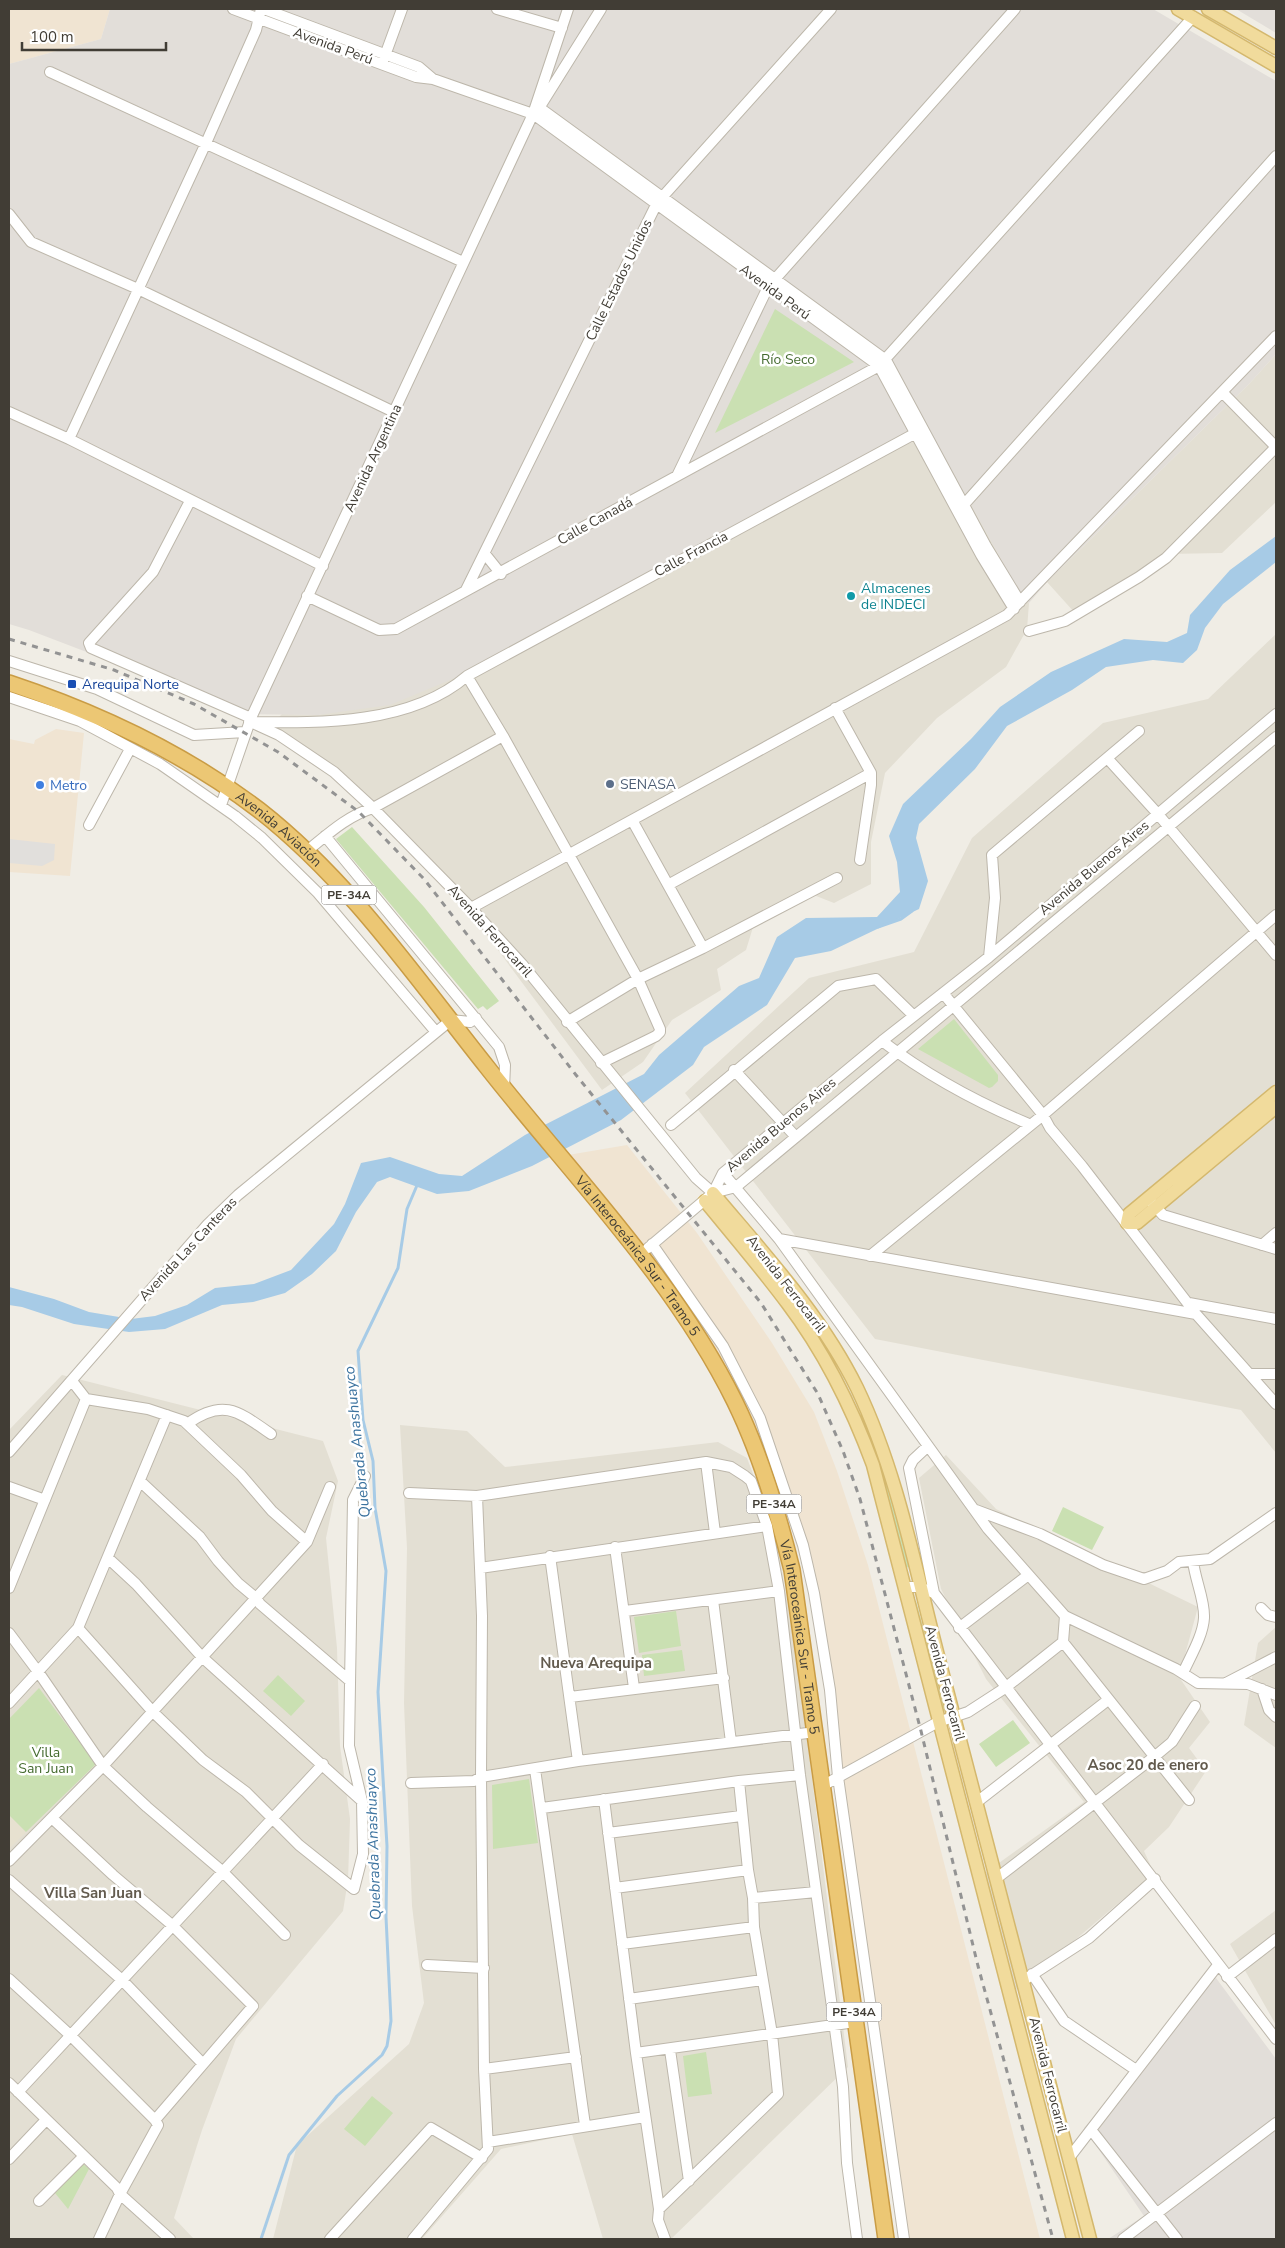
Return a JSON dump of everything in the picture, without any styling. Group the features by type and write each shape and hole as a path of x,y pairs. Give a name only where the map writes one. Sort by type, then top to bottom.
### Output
{"highway":[{"name":"Avenida Aviación","path":"9,683 170,750 228,788 307,851 343,888 520,1108"},
{"name":"Vía Interoceánica Sur - Tramo 5","path":"520,1108 639,1255 692,1328 734,1401 759,1462 783,1532 792,1570 824,1785 886,2239"}],"main road":[{"path":"1178,9 1276,66"},
{"path":"1208,9 1276,48"},
{"path":"1127,1223 1137,1223 1152,1203 1276,1092"},
{"path":"1152,1203 1276,1107"},
{"name":"Avenida Ferrocarril","path":"709,1197 802,1300 826,1334 857,1389 884,1456 903,1519 919,1587 997,1878 1028,1977 1069,2158 1090,2239"},
{"name":"Avenida Ferrocarril","path":"709,1197 789,1305 820,1352 845,1396 873,1465 1073,2239"}],"street":[{"name":"Avenida Perú","path":"233,9 261,12 384,59 416,77 433,79 537,111 660,200 771,284 882,363 961,508 999,588 1017,606"},
{"path":"384,59 402,9"},
{"path":"497,9 562,28"},
{"path":"537,111 568,9"},
{"path":"537,111 600,9"},
{"name":"Calle Estados Unidos","path":"466,590 660,200 831,9"},
{"path":"677,476 771,284 1015,9"},
{"path":"69,439 206,143 256,30 261,12"},
{"name":"Calle Canadá","path":"307,596 379,630 388,631 396,629 466,590 501,574 882,363 1193,17"},
{"path":"50,72 463,262"},
{"name":"Avenida Argentina","path":"221,805 250,720 463,262 537,111"},
{"path":"961,508 1276,156"},
{"path":"9,214 31,242 138,289 394,412"},
{"path":"471,908 1007,616 1276,336"},
{"name":"Avenida Perú","path":"882,363 916,433 961,508"},
{"path":"1029,632 1065,621 1159,563 1185,541 1276,447 1223,393"},
{"path":"9,412 69,439 322,566"},
{"name":"Calle Francia","path":"250,720 309,723 369,716 417,704 453,687 466,676 916,433"},
{"name":"Avenida Ferrocarril","path":"190,501 153,572 90,643 91,648 250,720 279,735 334,772 373,808 471,908 522,964 567,1022 650,1119 709,1197"},
{"path":"485,554 501,574"},
{"path":"9,661 97,689 194,735 245,732"},
{"path":"466,676 504,736 567,854 638,979 660,1032 602,1063"},
{"path":"453,687 466,686 476,690"},
{"path":"9,697 82,715 130,748 160,764 221,805 262,838 318,894 436,1032"},
{"path":"835,708 871,773 871,785 860,860"},
{"name":"Avenida Buenos Aires","path":"709,1197 723,1173 882,1041 989,957 1276,714"},
{"path":"989,957 995,898 992,855 1108,759 1139,730"},
{"path":"307,851 360,812 373,808 504,736"},
{"name":"Avenida Buenos Aires","path":"709,1197 736,1188 1276,737"},
{"path":"89,825 130,748"},
{"path":"1108,759 1157,813 1276,955"},
{"path":"668,885 871,773"},
{"path":"632,820 703,948"},
{"path":"325,836 499,1047 505,1065 504,1089"},
{"path":"567,1022 638,979 703,948 837,878"},
{"path":"870,1256 1029,1124 1043,1115 1276,915"},
{"path":"671,1125 734,1070 838,986 876,979 914,1016"},
{"path":"943,993 1043,1115 1050,1128 1127,1223 1196,1314 1276,1404"},
{"path":"451,1020 470,1022 476,1018"},
{"name":"Avenida Las Canteras","path":"9,1452 208,1224 238,1195 451,1020"},
{"path":"882,1041 948,1086 982,1104 1029,1124"},
{"path":"734,1070 796,1137"},
{"path":"723,1173 778,1239 975,1510 1027,1576 1065,1616 1183,1673 1198,1683 1248,1684 1276,1695"},
{"path":"639,1255 709,1197"},
{"path":"1152,1203 1163,1215 1276,1249"},
{"path":"1262,1245 1276,1233"},
{"path":"778,1239 1196,1314"},
{"path":"652,1244 722,1346 760,1418 803,1545 814,1593 830,1690 838,1777 904,2239"},
{"path":"1189,1303 1276,1319"},
{"path":"1250,1374 1276,1374"},
{"path":"72,1381 86,1399 148,1409 176,1417 187,1424 241,1475 272,1511 307,1542"},
{"path":"9,1588 86,1399"},
{"path":"187,1424 202,1413 225,1408 234,1411 271,1434"},
{"path":"9,1703 39,1673 78,1628 109,1559 167,1415"},
{"path":"928,1446 913,1460 909,1468 934,1593 1005,1688 1155,1879 1227,1977 1275,2035"},
{"path":"706,1462 715,1533"},
{"path":"409,1493 477,1496 706,1462 731,1467 751,1481 767,1526 779,1590 797,1734 800,1775 843,2087 847,2163 856,2239"},
{"path":"78,1628 153,1712 203,1760 246,1792 299,1845 354,1889 363,1854 362,1802 349,1746 353,1500 365,1476"},
{"path":"141,1482 200,1537 238,1583 257,1599 260,1604 350,1681"},
{"path":"9,1487 45,1500"},
{"path":"9,1861 104,1766 307,1542 330,1487"},
{"path":"413,2239 488,2149 484,2069 480,1778 480,1568 477,1496"},
{"path":"975,1510 1040,1534 1103,1565 1144,1579 1167,1571 1179,1562 1210,1559 1276,1513"},
{"path":"480,1568 550,1556 767,1526"},
{"path":"615,1547 634,1688"},
{"path":"550,1556 578,1762"},
{"path":"109,1559 136,1584 202,1657 323,1764 362,1802"},
{"path":"1183,1673 1204,1621 1204,1608 1195,1582 1193,1561"},
{"path":"959,1628 1027,1576"},
{"path":"904,1588 919,1587 934,1593"},
{"path":"625,1611 779,1590"},
{"path":"713,1600 724,1678 730,1742"},
{"path":"1261,1608 1268,1615 1276,1617"},
{"path":"1065,1616 1063,1642 1189,1800"},
{"path":"9,1633 104,1766 147,1807 222,1872 285,1935"},
{"path":"824,1785 938,1722 968,1712 1005,1688 1063,1642"},
{"path":"1225,1684 1276,1657"},
{"path":"570,1697 724,1678"},
{"path":"1262,1689 1269,1710 1276,1717"},
{"path":"977,1802 1108,1700"},
{"path":"997,1878 1097,1803 1172,1742 1195,1706"},
{"path":"411,1783 474,1781 480,1778 578,1762 816,1732"},
{"path":"18,2092 272,1816 323,1764"},
{"path":"535,1769 542,1808 585,2125"},
{"path":"542,1808 739,1781 800,1775"},
{"path":"659,2209 778,2094 772,2034 754,1927 753,1898 741,1816 739,1781"},
{"path":"604,1799 636,2053 659,2209 658,2220 665,2239"},
{"path":"608,1833 741,1816"},
{"path":"53,1819 113,1876 172,1925 253,2006 155,2120"},
{"path":"615,1888 748,1870"},
{"path":"1136,2070 1064,2021 1028,1977 1088,1938 1155,1879"},
{"path":"9,1880 122,1980 203,2064"},
{"path":"753,1898 816,1892"},
{"path":"622,1944 754,1927"},
{"path":"1227,1977 1276,1939"},
{"path":"427,1965 484,1968"},
{"path":"1069,2158 1092,2131 1136,2070 1218,1965"},
{"path":"9,1979 70,2035 158,2125 120,2194 100,2239"},
{"path":"629,1999 762,1980"},
{"path":"636,2053 670,2050 855,2022"},
{"path":"670,2050 689,2181"},
{"path":"484,2069 576,2057"},
{"path":"9,2083 117,2188 120,2194 170,2239"},
{"path":"488,2142 585,2125 645,2117"},
{"path":"9,2159 46,2120"},
{"path":"1123,2239 1276,2123"},
{"path":"330,2239 431,2128 482,2158"},
{"path":"1092,2131 1177,2239"},
{"path":"39,2201 83,2156"}],"shaded area":[{"path":"9,9 110,9 101,39 9,64"},
{"path":"110,9 1153,9 1276,81 1276,354 1249,384 1047,582 1029,603 1018,590 934,438 908,443 756,514 462,675 390,705 318,715 242,714 199,695 9,624 9,64 101,39"},
{"path":"1236,9 1276,9 1276,33"},
{"path":"1276,354 1276,502 1222,553 1168,554 1075,613 1047,582 1249,384"},
{"path":"935,438 1018,590 1029,603 1027,629 1006,667 937,718 885,773 871,842 871,884 834,903 811,894 754,924 746,950 717,969 721,990 672,1020 643,1062 602,1090 480,926 410,849 332,774 266,730 282,714 318,715 461,675 756,514 908,443"},
{"path":"1276,634 1276,1453 1241,1410 875,1339 685,1093 809,978 914,952 972,838 1103,723 1208,699"},
{"name":"Arequipa Norte","path":"56,729 84,733 70,876 9,872 9,739 34,744 35,740"},
{"path":"9,839 55,844 54,860 42,866 9,863"},
{"path":"627,1145 697,1233 772,1343 814,1412 837,1471 868,1565 1040,2239 903,2239 838,1818 826,1699 809,1591 797,1542 770,1462 742,1397 658,1265 568,1155"},
{"path":"62,1375 323,1441 338,1481 326,1538 337,1648 340,1746 350,1819 348,1880 343,1911 236,2039 202,2130 174,2218 194,2239 9,2239 9,1430"},
{"path":"400,1425 467,1431 505,1467 718,1442 747,1458 777,1538 801,1689 848,2067 671,2239 603,2239 572,2134 501,2149 422,2239 273,2239 297,2145 409,2044 424,2003 412,1906 404,1703 407,1548"},
{"path":"946,1455 996,1509 1198,1607 1179,1677 1210,1722 1189,1748 1206,1771 1169,1827 1144,1851 1154,1873 1016,1990 985,1873 1084,1802 986,1679 941,1589 919,1478"},
{"path":"1276,1627 1276,1748 1244,1725 1258,1643"},
{"path":"9,1815 26,1832 9,1849"},
{"path":"1276,1910 1276,2025 1230,1944"},
{"path":"1216,1978 1276,2059 1276,2239 1108,2239 1144,2216 1084,2128"}],"green space":[{"name":"Río Seco","path":"775,309 854,362 715,433"},
{"path":"352,827 424,907 499,1001 487,1010 483,1006 478,1009 336,839"},
{"path":"954,1019 998,1075 998,1081 992,1087 989,1088 918,1049"},
{"path":"886,1484 909,1567 905,1568 885,1490"},
{"path":"1063,1507 1104,1527 1092,1550 1052,1531"},
{"path":"916,1601 945,1711 941,1711 913,1602"},
{"path":"676,1611 681,1646 639,1653 634,1617"},
{"path":"682,1650 685,1671 644,1676 642,1655"},
{"path":"278,1675 305,1701 291,1716 263,1691"},
{"name":"Villa San Juan","path":"39,1688 96,1764 26,1832 9,1815 9,1719"},
{"path":"1013,1720 1030,1743 996,1767 979,1744"},
{"path":"529,1779 538,1843 493,1849 492,1785"},
{"path":"706,2052 712,2094 688,2097 683,2056"},
{"path":"372,2096 393,2113 365,2146 344,2129"},
{"path":"83,2164 89,2169 68,2209 55,2193"}],"water":[{"path":"1276,536 1276,562 1223,604 1205,628 1197,650 1183,663 1153,660 1106,667 1072,690 1007,726 975,769 919,824 916,838 928,881 919,909 831,951 795,958 767,1005 704,1047 693,1065 621,1120 532,1166 469,1191 437,1194 390,1177 377,1182 356,1212 336,1251 312,1274 285,1293 253,1302 222,1305 165,1329 129,1332 74,1324 22,1307 9,1305 9,1287 54,1299 89,1312 131,1319 155,1316 187,1305 215,1288 254,1284 291,1270 334,1224 345,1204 361,1163 390,1157 439,1174 462,1176 525,1135 644,1074 659,1055 739,986 759,978 777,937 806,918 877,917 900,892 897,862 889,836 903,804 971,739 1000,707 1051,672 1124,639 1167,642 1187,633 1190,615 1230,570"}],"waterway":[{"name":"Quebrada Anashuayco","path":"878,927 901,919 912,911"},
{"name":"Quebrada Anashuayco","path":"261,2239 289,2155 337,2096 382,2055 387,2046 391,2021 386,1917 387,1846 378,1692 386,1571 375,1508 373,1461 363,1420 358,1351 398,1268 407,1209 418,1183"}],"railway":[{"path":"9,639 114,670 194,704 278,752 359,812 424,879 576,1075 761,1303 818,1394 843,1451 860,1499 921,1731 978,1966 1053,2239"}],"place":[{"name":"Almacenes de INDECI","path":"851,596"},
{"name":"Arequipa Norte","path":"72,684"},
{"name":"SENASA","path":"610,784"},
{"name":"Metro","path":"40,785"}],"district":[{"name":"Nueva Arequipa","path":"596,1663"},
{"name":"Asoc 20 de enero","path":"1148,1765"},
{"name":"Villa San Juan","path":"93,1893"}]}
